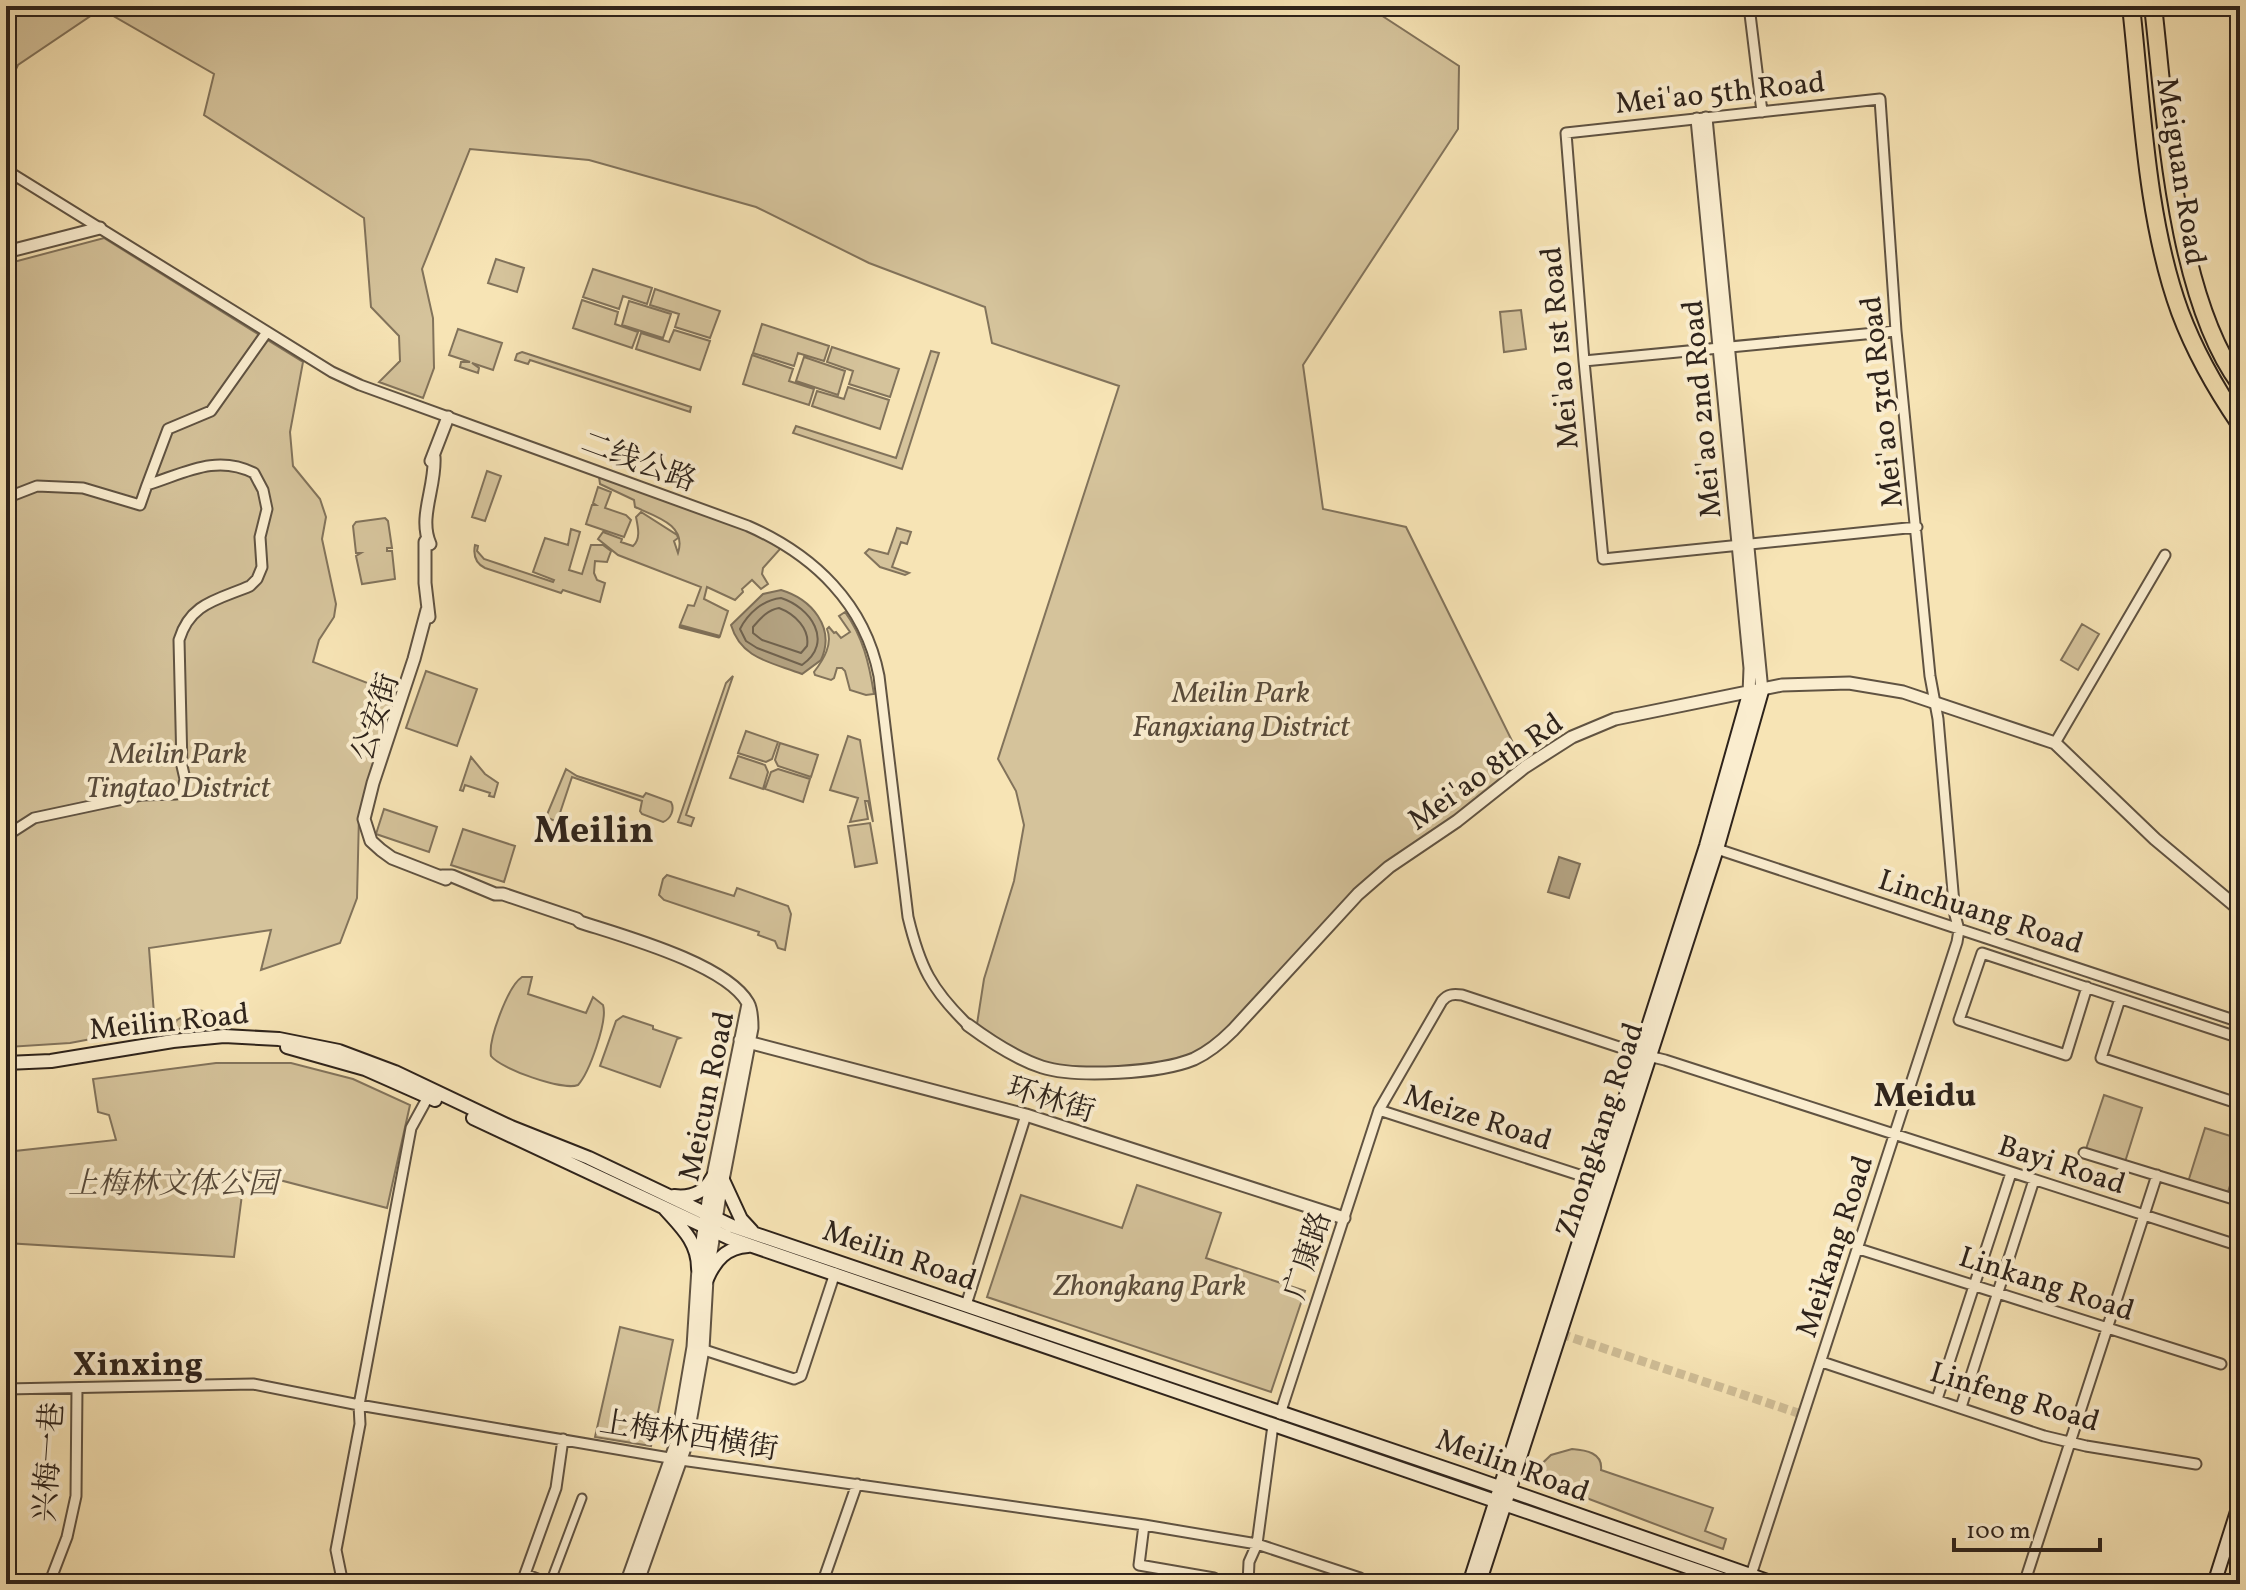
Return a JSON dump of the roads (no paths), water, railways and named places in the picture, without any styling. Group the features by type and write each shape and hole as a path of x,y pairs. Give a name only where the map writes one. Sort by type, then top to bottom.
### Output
{"highway":[{"name":"Meiguan Road","path":"2131,6 2151,183 2168,274 2194,347 2240,424"},
{"name":"Meiguan Road","path":"2153,6 2173,171 2189,258 2200,301 2216,342 2240,384"}],"main road":[{"name":"Zhongkang Road","path":"1469,1584 1487,1543 1645,1056 1712,847 1755,692"},
{"name":"Meilin Road","path":"6,1063 51,1061 224,1036 308,1043 358,1057 511,1127 589,1158 710,1222 835,1273 1277,1419 1462,1474 1502,1496"},
{"name":"Meilin Road","path":"6,1070 50,1068 215,1044 298,1049 365,1069 503,1134 664,1199"},
{"path":"698,1268 692,1241 664,1199 696,1194 717,1179 756,1240 726,1252 707,1279"},
{"name":"Meilin Road","path":"756,1240 966,1305 1458,1487 1502,1496 1737,1584"},
{"path":"1462,1474 1483,1477 1494,1474 1505,1452 1518,1445"},
{"path":"1518,1445 1519,1484 1546,1497 1558,1516"},
{"path":"1458,1487 1484,1509 1487,1543 1500,1539 1509,1521 1517,1517 1558,1516"},
{"path":"2214,1584 2240,1502"},
{"name":"Meilin Road","path":"1558,1516 1776,1584"},
{"name":"Zhongkang Road","path":"1479,1584 1487,1543"}],"street":[{"path":"1749,6 1762,112"},
{"name":"Mei'ao 5th Road","path":"1566,133 1880,99"},
{"name":"Mei'ao 3rd Road","path":"1880,99 1896,331 1933,701 1938,719 1955,915 1959,930"},
{"name":"Mei'ao 2nd Road","path":"1702,118 1743,543 1750,668 1755,692"},
{"name":"Mei'ao 1st Road","path":"1566,133 1603,559 1743,543"},
{"name":"二线公路","path":"6,170 332,372 768,535 787,546 821,574 850,603 869,638 879,676 908,917 914,942 935,990 968,1025"},
{"path":"6,252 100,228"},
{"path":"1584,361 1896,331"},
{"path":"6,498 37,486 68,487 83,488 140,505 168,429 211,411 267,332"},
{"name":"公安街","path":"448,417 434,457 425,517 429,618 426,637 364,819 371,841 392,858 461,886 482,893 491,892 501,899 580,922 688,960 731,984 748,1002"},
{"path":"6,836 34,818 142,795 176,794 183,789 179,640 184,622 195,610 250,586 257,579 262,567 260,537 267,509 263,490 254,473 238,465 214,463 147,485"},
{"path":"1743,543 1917,527"},
{"path":"2055,743 2165,555"},
{"name":"Mei'ao 8th Rd","path":"968,1025 1002,1049 1031,1062 1070,1073 1117,1072 1173,1065 1197,1057 1218,1045 1233,1030 1368,884 1548,751 1615,719 1782,685 1849,683 1892,690 2055,743 2155,839 2240,910"},
{"name":"Linchuang Road","path":"1712,847 2240,1022"},
{"name":"Meikang Road","path":"1751,1575 1859,1249 1959,930"},
{"path":"2087,987 2066,1055 1959,1020 1982,953 2087,987 2240,1038"},
{"name":"广康路","path":"1248,1584 1249,1562 1257,1544 1277,1419 1379,1110 1442,1001 1446,996 1462,995 1645,1056"},
{"path":"2120,999 2101,1058 2240,1104"},
{"name":"Meicun Road","path":"698,1348 698,1268 710,1222 744,1041 748,1002"},
{"name":"环林街","path":"744,1041 1026,1115 1344,1218"},
{"name":"Bayi Road","path":"1645,1056 2240,1246"},
{"path":"343,1584 336,1550 360,1424 359,1405 411,1128 428,1097"},
{"name":"Meize Road","path":"1379,1110 1604,1183"},
{"path":"966,1305 1026,1115"},
{"path":"2084,1153 2240,1201"},
{"path":"1937,1399 2011,1173"},
{"path":"2024,1584 2157,1175"},
{"path":"1961,1407 2034,1180"},
{"name":"Meicun Road","path":"637,1584 676,1459 698,1348 707,1279 710,1222"},
{"name":"Linkang Road","path":"1859,1249 2221,1364"},
{"path":"698,1348 794,1379 801,1376 835,1273"},
{"name":"Linfeng Road","path":"1822,1362 2070,1442 2196,1464"},
{"name":"上梅林西横街","path":"6,1389 253,1384 676,1459 1144,1525 1257,1544 1360,1578"},
{"name":"兴梅一巷","path":"49,1584 67,1537 76,1496 77,1388"},
{"path":"563,1439 556,1488 525,1574 550,1584 582,1498"},
{"name":"Meicun Road","path":"626,1584 676,1459"},
{"path":"822,1584 857,1484"},
{"path":"1144,1525 1139,1565 1214,1578"}],"water":[{"path":"781,590 811,607 823,626 825,648 821,660 802,674 750,652 742,645 731,625 763,594"},
{"path":"1559,857 1580,864 1569,898 1548,892"}],"waterway":[{"path":"680,627 719,637"}],"tunnel":[{"path":"1561,1334 1804,1415"}],"district":[{"name":"Meilin","path":"594,829"},
{"name":"Meidu","path":"1925,1094"},
{"name":"Xinxing","path":"138,1363"}],"park label":[{"name":"Meilin Park Fangxiang District","path":"1241,709"},
{"name":"Meilin Park Tingtao District","path":"178,770"},
{"name":"上梅林文体公园","path":"173,1183"},
{"name":"Zhongkang Park","path":"1150,1285"}]}
